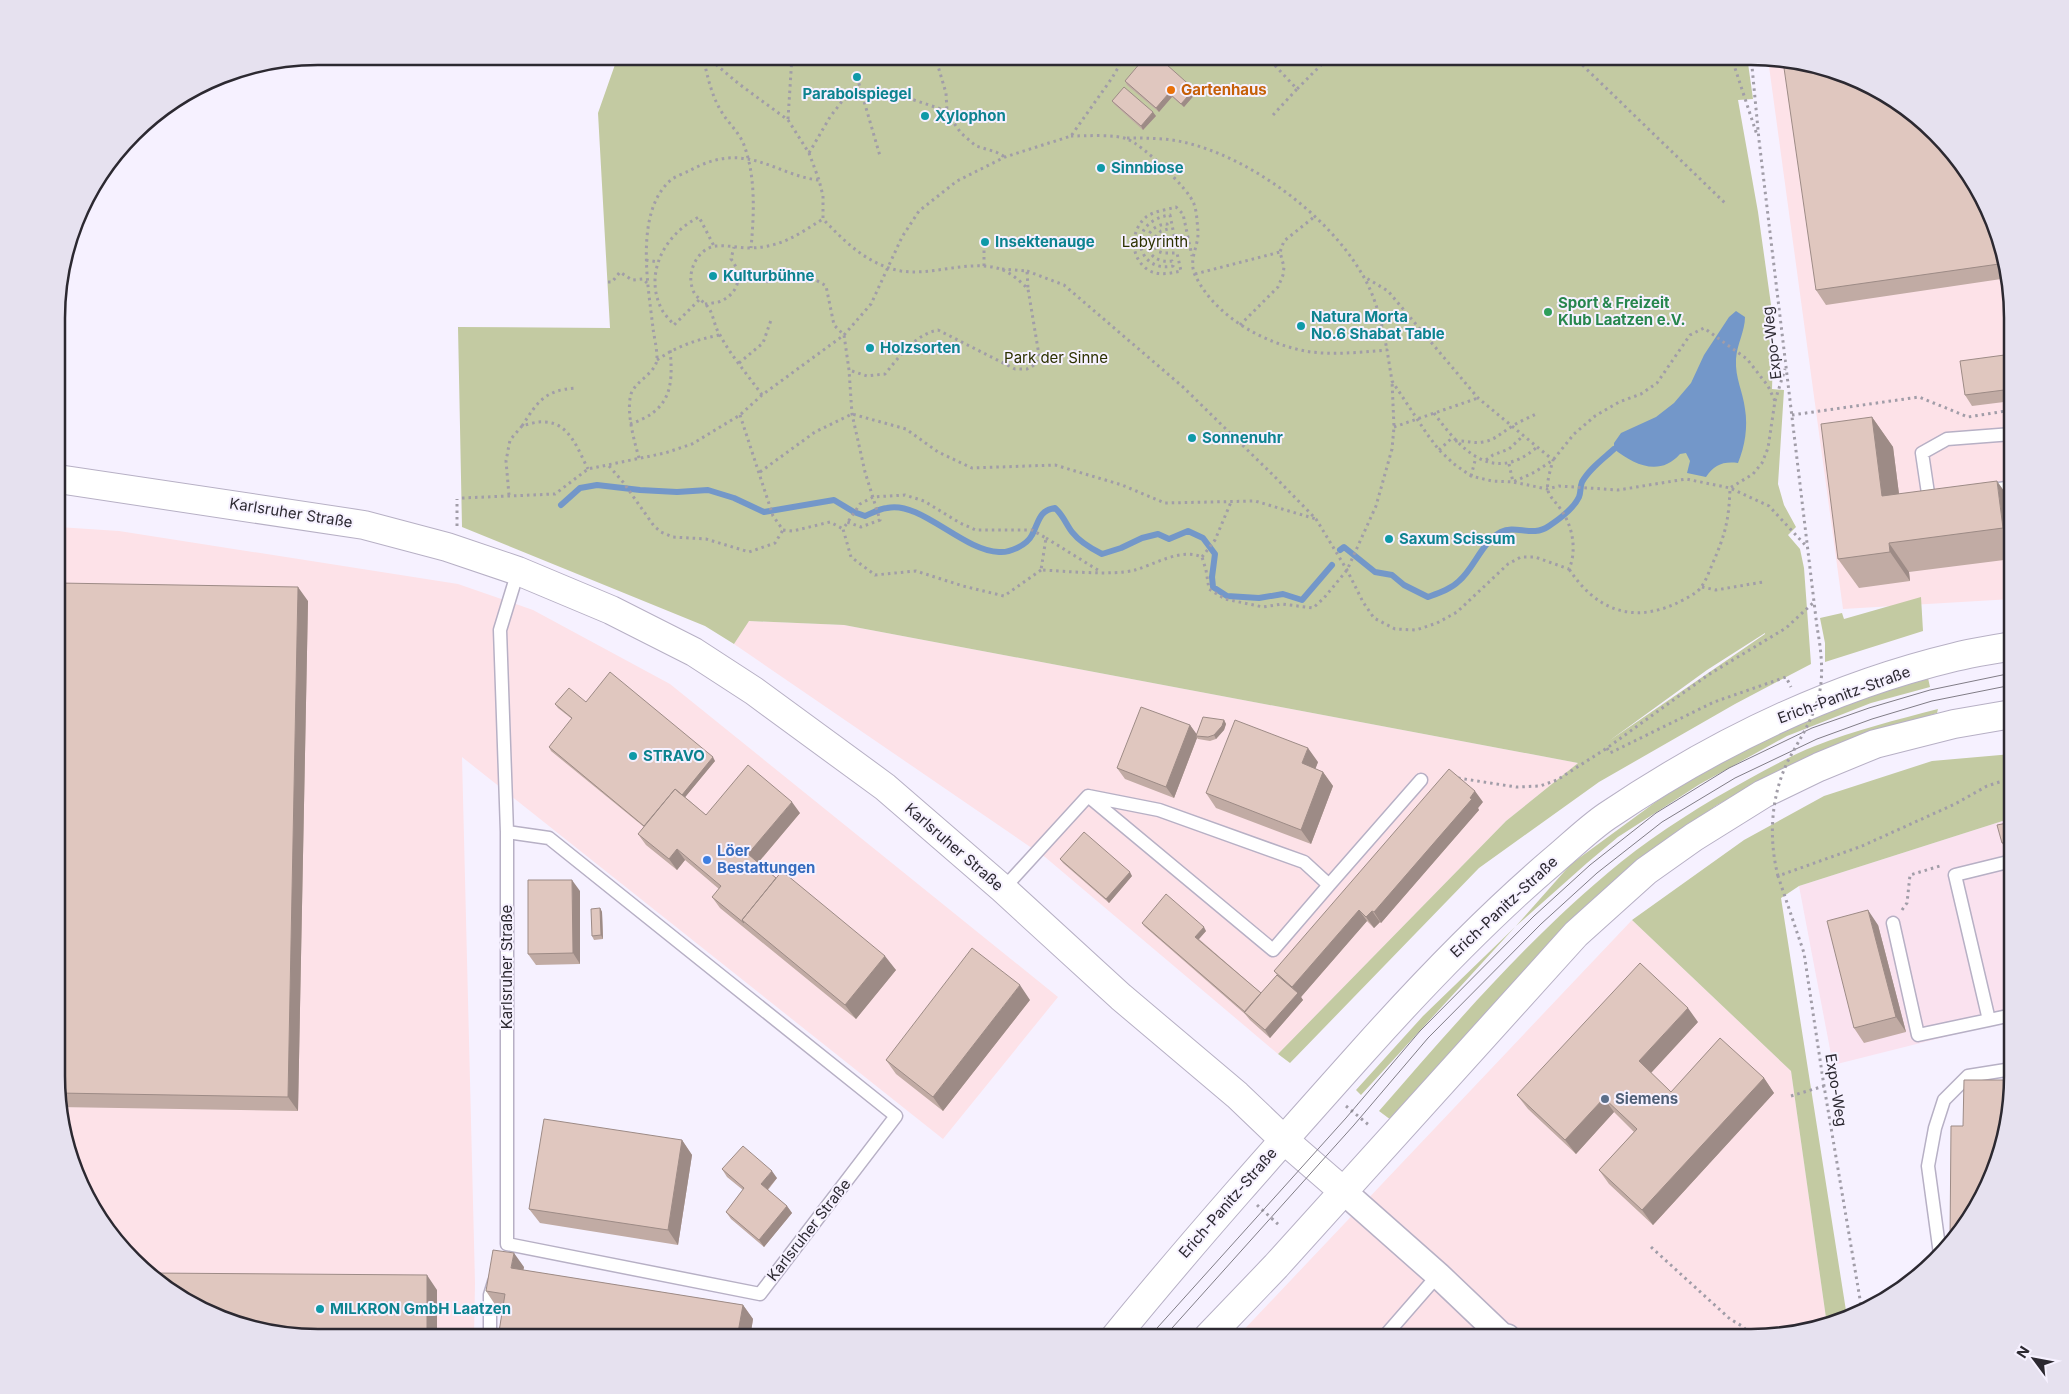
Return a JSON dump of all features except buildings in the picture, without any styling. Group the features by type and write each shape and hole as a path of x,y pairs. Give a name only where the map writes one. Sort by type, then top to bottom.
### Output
{"main road":[{"name":"Karlsruher Straße","path":"65,480 364,525 447,547 518,570 611,610 694,652 754,691 885,787 1003,889 1121,998 1237,1095 1283,1139 1343,1191"},
{"name":"Erich-Panitz-Straße","path":"1124,1329 1283,1139 1424,983 1525,885 1604,818 1691,764 1758,728 1803,708 1873,682 1946,660 2004,648"},
{"path":"1215,1329 1297,1242 1576,934 1646,871 1694,837 1763,794 1819,767 1875,744 1954,724 2004,715"}],"street":[{"path":"1343,1191 1438,1275 1495,1329"}],"lane":[{"path":"1948,497 1929,500 1922,453 1948,439 2004,435"},
{"path":"1975,493 2004,488"},
{"name":"Karlsruher Straße","path":"508,832 548,838 896,1116 760,1294 506,1248 508,832 500,630 518,570"},
{"path":"1088,796 1273,950 1421,780"},
{"path":"1003,889 1088,796"},
{"path":"1088,796 1159,810 1304,862 1328,885"},
{"path":"1989,1020 1955,875 2004,863"},
{"path":"1893,923 1918,1035 2004,1017"},
{"path":"1939,1245 1928,1166 1935,1128 1944,1100 1968,1076 2004,1070"},
{"path":"490,1329 490,1296 498,1270"},
{"path":"1391,1329 1438,1275"}],"path":[{"path":"706,65 712,96 722,113 739,134 745,147 752,180 754,217 751,248"},
{"path":"715,65 788,120 809,153 819,180 823,196 823,219 845,242 868,259 887,268 921,273 984,266 1027,271 1064,286 1183,387 1316,519 1374,618 1395,629 1416,630 1437,623 1456,612 1508,564 1520,557 1535,557 1569,569 1586,590 1604,605 1626,613 1646,613 1664,609 1702,587 1725,536 1730,510 1730,488"},
{"path":"788,120 791,65"},
{"path":"938,65 946,93 947,111 961,133 976,146 1005,157"},
{"path":"1070,136 1120,65"},
{"path":"1274,65 1297,89"},
{"path":"1272,115 1321,65"},
{"path":"1582,65 1727,206"},
{"path":"1734,65 1759,140"},
{"name":"Expo-Weg","path":"1752,65 1759,140 1821,648 1819,693 1806,731 1781,778 1776,798 1772,837 1773,856 1804,953 1824,1086 1861,1304"},
{"path":"857,77 880,156"},
{"path":"809,153 830,117 844,100 862,93 884,90 947,111"},
{"path":"457,531 459,499 555,494 588,469 665,454 692,444 740,415 762,394 844,335 871,304 902,236 919,211 957,181 1005,157 1070,136 1155,138 1184,142 1223,155 1253,170 1285,192 1314,217 1332,235 1363,276 1380,317 1387,350 1392,381 1394,427 1392,449 1376,506 1347,570 1324,598 1313,608 1282,604 1263,607 1225,599 1209,589 1202,557 1215,540 1231,502"},
{"path":"1127,138 1174,175 1194,204 1199,239 1192,257"},
{"path":"657,360 646,260 648,224 656,200 672,180 706,162 729,158 747,159 803,178 819,180"},
{"path":"1166,242 1175,240 1170,215 1152,220 1145,227 1142,234 1142,251 1151,264 1160,267 1173,266 1172,261 1161,261 1148,251 1148,236 1153,228 1160,224 1167,224 1168,229 1160,231 1155,237 1154,245 1157,251 1164,253 1177,252 1181,271 1169,274 1151,271 1136,256 1134,236 1146,218 1156,212 1176,208 1183,214 1195,274 1214,302 1240,325 1274,342 1311,352 1353,353 1387,350"},
{"path":"699,300 674,325 662,311 655,290 658,262 672,236 686,224 699,217 714,246"},
{"path":"1240,325 1278,286 1284,267 1280,252 1284,241 1314,217"},
{"path":"762,394 719,335 706,304 699,300 692,288 691,278 694,264 702,252 714,246 751,248 786,242 823,219"},
{"path":"706,304 721,301 733,291 740,279 737,266 731,258 734,247"},
{"path":"984,249 984,266"},
{"path":"1195,274 1280,252"},
{"path":"646,260 658,262"},
{"path":"1001,269 1028,288"},
{"path":"849,370 867,376 885,374 908,346 927,332 938,330 1015,369 1027,369 1036,364 1038,355 1027,271"},
{"path":"608,282 612,282 620,272 632,280 643,279 648,283"},
{"path":"1363,276 1388,291 1478,398 1536,448 1553,460"},
{"path":"786,282 791,278 813,277 826,286 834,325 844,335 852,414 880,520 861,527 847,522"},
{"path":"740,279 770,282"},
{"path":"739,363 763,343 771,320"},
{"path":"1513,482 1535,472 1553,460 1574,434 1595,416 1618,402 1641,394 1656,383 1690,335 1704,328 1747,359 1768,386 1775,401"},
{"path":"639,458 630,424 631,393 647,376 657,360 670,350 692,341 719,335"},
{"path":"630,424 648,418 661,408 670,384 672,368 670,350"},
{"path":"1730,488 1753,474 1762,463 1768,448 1775,401 1786,366"},
{"path":"1392,381 1439,450 1471,476 1547,489 1558,486 1618,490 1686,479 1703,482 1730,488 1769,506 1808,548"},
{"path":"509,495 506,461 510,440 538,402 559,389 576,388"},
{"path":"1792,415 1919,397 1968,418 2004,411"},
{"path":"1394,427 1478,398"},
{"path":"1434,413 1453,439 1476,457 1509,464 1529,454 1536,448"},
{"path":"760,472 816,432 852,414 906,429 938,452 972,468 1055,465 1122,485 1165,503 1256,501 1316,519"},
{"path":"1439,450 1453,439 1477,442 1491,440 1511,426 1536,414"},
{"path":"740,415 773,516 783,530 793,531 830,522 843,529"},
{"path":"522,426 545,421 558,424 571,436 588,469"},
{"path":"1486,460 1509,449 1523,436"},
{"path":"1471,476 1476,457"},
{"path":"1553,460 1547,489 1553,501 1565,516 1572,533 1573,560 1569,569"},
{"path":"1509,464 1513,482"},
{"path":"609,466 623,482 654,526 661,532 673,537 706,539 749,552 774,543 783,530"},
{"path":"1101,572 1034,531 976,530 960,523 924,501 905,494 873,498 860,504 843,529 851,557 875,575 916,570 963,586 1004,596 1041,570 1101,572 1133,570 1174,556 1192,553 1202,557"},
{"path":"1041,570 1046,538"},
{"path":"1702,587 1716,590 1764,582"},
{"path":"1421,780 1465,778 1516,787 1540,786 1557,780 1607,748 1708,675 1786,628 1814,602"},
{"path":"1607,748 1610,753 1714,702 1786,677"},
{"path":"1778,876 1862,846 1955,804 1987,786 2004,781"},
{"path":"1893,923 1907,903 1910,875 1952,863 1955,875"},
{"path":"1791,1096 1824,1086"},
{"path":"1327,1091 1388,1140"},
{"path":"1240,1190 1297,1242"},
{"path":"1651,1247 1730,1319 1745,1329"}],"shaded area":[{"path":"1769,66 1801,70 1848,84 1892,108 1930,139 1952,164 1978,206 1991,237 2002,285 2004,318 2004,599 1843,609"},
{"path":"65,527 119,531 458,584 533,610 670,684 1058,997 943,1139 462,757 475,1283 474,1329 318,1329 268,1324 221,1310 191,1295 164,1277 128,1243 99,1203 78,1157 67,1109 65,1076"},
{"path":"748,621 844,625 1578,763 1506,821 1278,1054 1045,857 734,644"},
{"path":"2004,821 2004,1022 1833,1065 1799,886"},
{"path":"1632,920 1791,1071 1826,1318 1784,1327 1751,1329 1245,1329"}],"green space":[{"name":"Park der Sinne","path":"615,65 1748,65 1753,99 1738,100 1758,212 1774,326 1772,389 1784,390 1778,484 1784,505 1796,527 1788,535 1800,549 1804,568 1811,664 1735,704 1599,782 1479,868 1290,1063 1278,1054 1506,821 1578,763 844,625 749,621 734,644 705,626 462,527 458,327 610,328 598,113","holes":["1765,633 1765,634 1609,741 1707,670"]},
{"path":"1921,597 1923,631 1825,662 1825,643 1820,618 1842,613 1844,619"},
{"path":"1928,678 1930,687 1871,703 1787,736 1700,784 1618,837 1516,926 1571,864 1657,801 1697,775 1782,730 1850,702"},
{"path":"1938,709 1937,713 1905,723 1751,787 1717,805 1684,828 1391,1120 1379,1111 1465,1013 1556,919 1621,862 1651,839 1714,799 1798,753 1860,730"},
{"path":"2004,755 2004,821 1799,886 1781,898 1846,1311 1826,1318 1791,1071 1632,920 1744,840 1824,796 1932,761"},
{"path":"1515,927 1361,1095 1356,1090 1423,1016"}],"water":[{"path":"1736,311 1745,317 1736,359 1746,416 1744,443 1738,463 1719,465 1712,469 1706,477 1687,473 1690,461 1686,453 1680,454 1672,461 1656,467 1638,464 1614,449 1614,443 1621,433 1656,417 1674,403 1691,383 1704,355 1729,317"}],"waterway":[{"path":"1340,550 1344,547 1375,572 1392,575 1404,585 1428,597 1449,589 1456,584 1470,569 1488,542 1501,532 1512,529 1536,531 1549,526 1561,517 1577,501 1582,482 1588,473 1614,449"},
{"path":"561,505 580,488 597,485 677,492 708,490 734,498 764,512 834,500 865,516 887,508 913,511 971,544 999,552 1013,550 1030,539 1043,514 1055,508 1075,535 1102,554 1142,538 1158,534 1169,539 1188,531 1203,538 1215,554 1212,577 1213,587 1227,596 1259,598 1283,594 1302,600 1332,565"}],"tram line":[{"path":"1156,1329 1346,1118 1420,1031 1534,916 1590,865 1656,813 1729,768 1812,728 1869,708 1930,690 2004,675"},
{"path":"1171,1329 1354,1125 1428,1038 1541,924 1597,873 1662,822 1735,778 1817,739 1872,719 1932,701 2004,687"}],"place":[{"name":"Parabolspiegel","path":"857,77"},
{"name":"Gartenhaus","path":"1171,90"},
{"name":"Xylophon","path":"925,116"},
{"name":"Sinnbiose","path":"1101,168"},
{"name":"Insektenauge","path":"985,242"},
{"name":"Kulturbühne","path":"713,276"},
{"name":"Sport & Freizeit Klub Laatzen e.V.","path":"1548,312"},
{"name":"Natura Morta No.6 Shabat Table","path":"1301,326"},
{"name":"Holzsorten","path":"870,348"},
{"name":"Sonnenuhr","path":"1192,438"},
{"name":"Saxum Scissum","path":"1389,539"},
{"name":"STRAVO","path":"633,756"},
{"name":"Löer Bestattungen","path":"707,860"},
{"name":"Siemens","path":"1605,1099"},
{"name":"MILKRON GmbH Laatzen","path":"320,1309"}],"park label":[{"name":"Labyrinth","path":"1155,242"}]}
